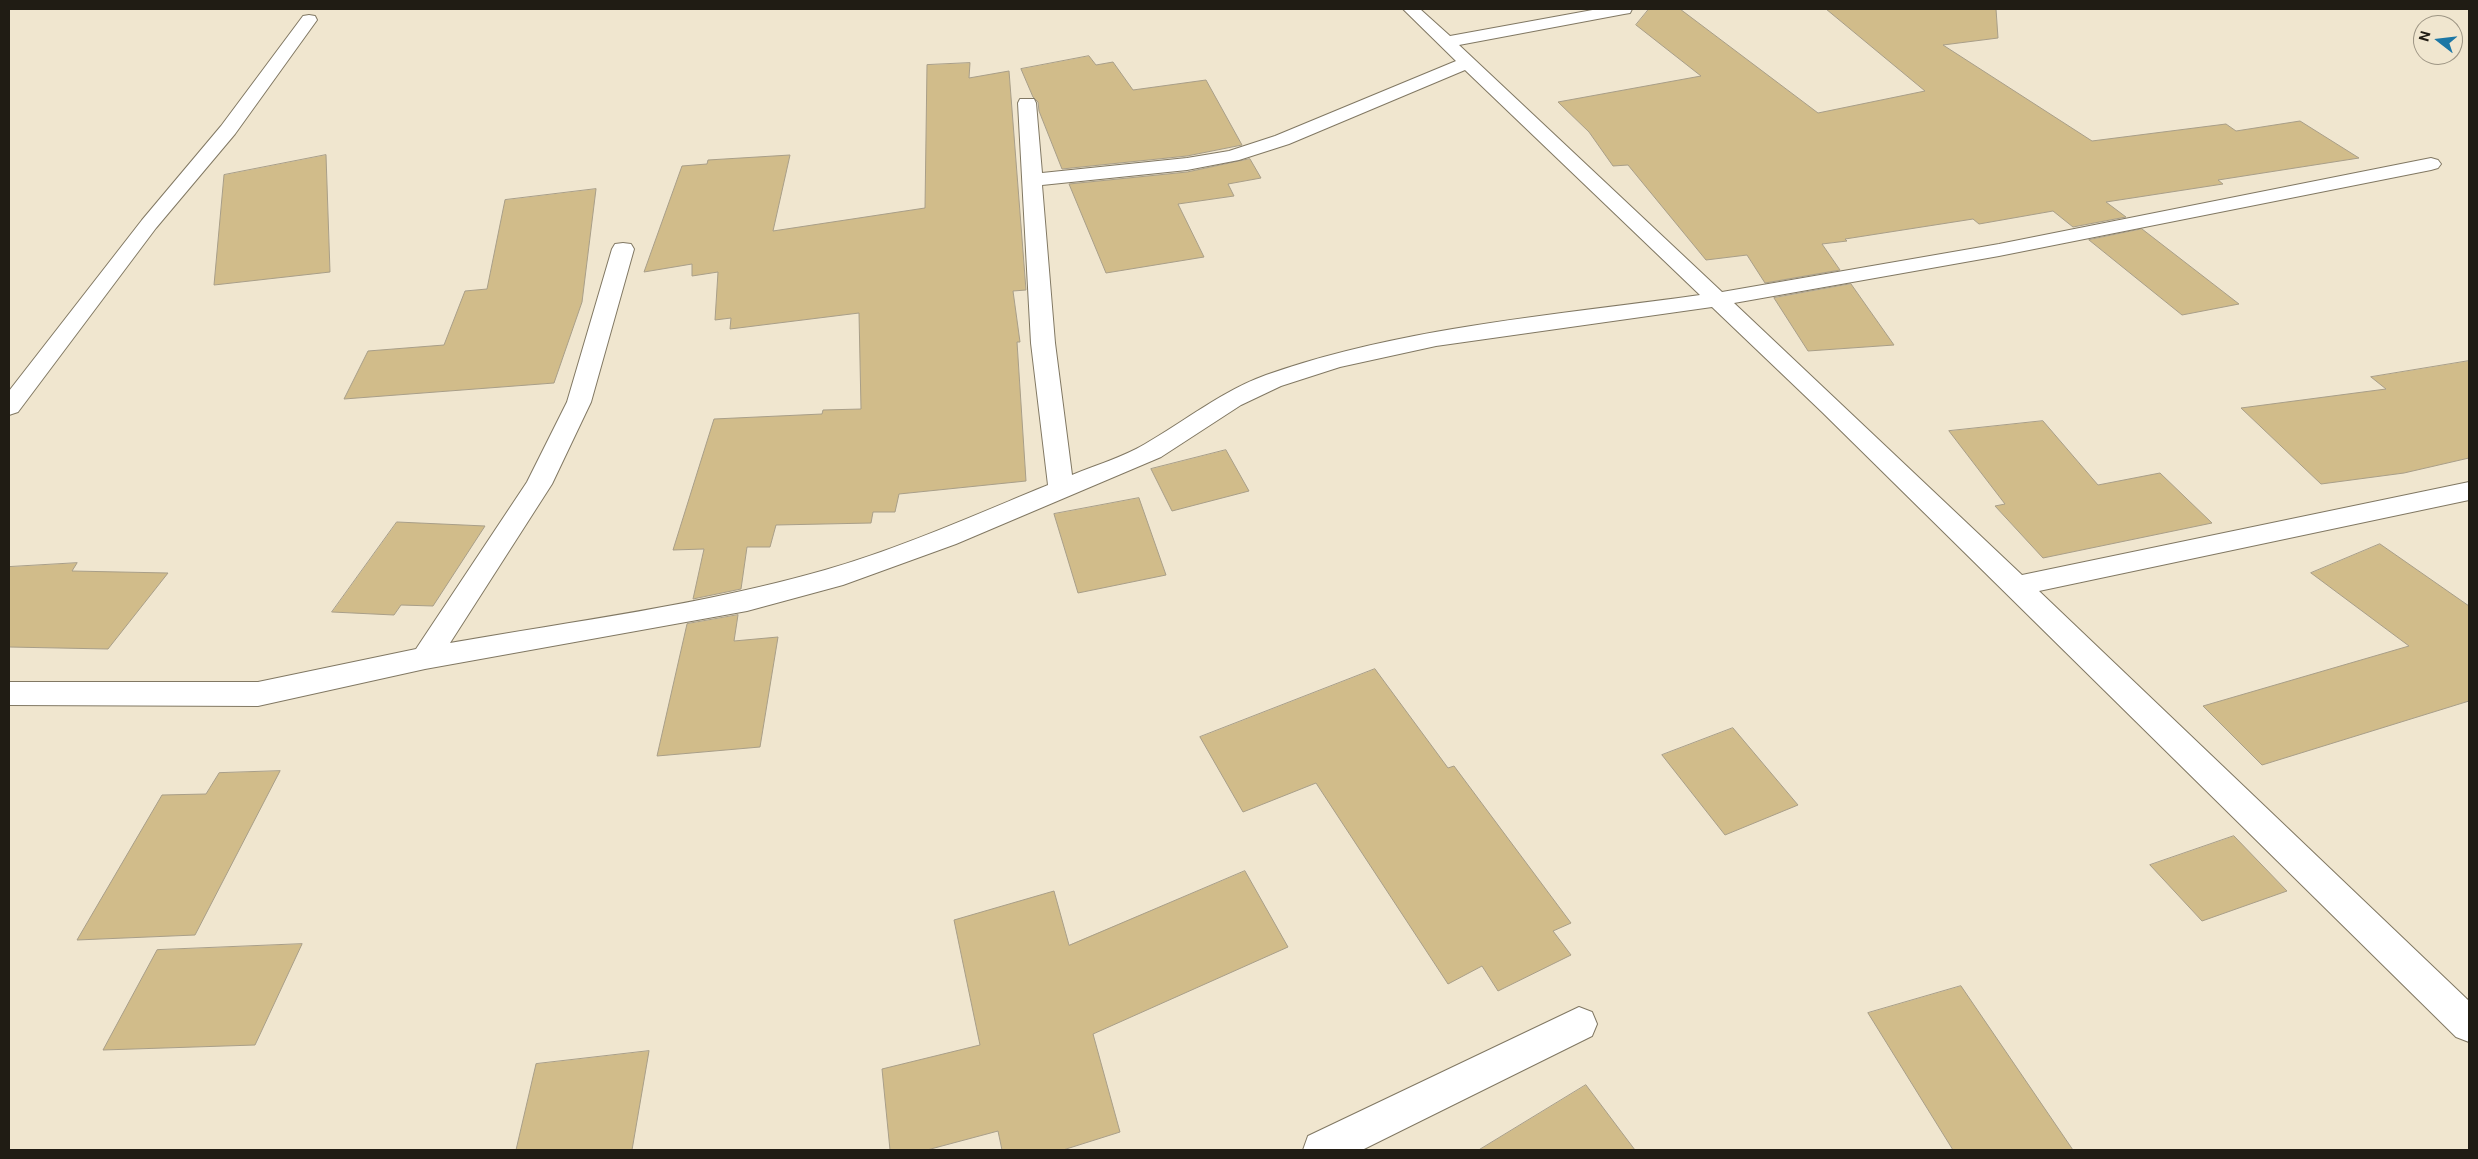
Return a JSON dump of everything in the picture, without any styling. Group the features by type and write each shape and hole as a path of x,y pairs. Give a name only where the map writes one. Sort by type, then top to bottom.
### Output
{"street":[{"path":"1411,9 2016,586 2469,1025"},
{"path":"1446,42 1624,9"},
{"path":"9,407 149,224 228,130 309,20"},
{"path":"1033,180 1188,164 1232,156 1282,140 1467,63"},
{"path":"1027,103 1043,343 1061,489"},
{"path":"9,694 258,694 425,658 747,601 833,578 947,537 1152,451 1232,400 1273,381 1334,361 1436,338 1718,300 1999,250 2431,164"},
{"path":"425,658 539,484 579,402 623,250"},
{"path":"2016,586 2469,491"},
{"path":"1322,1150 1579,1024"}],"building":[{"path":"1649,9 1680,9 1818,113 1925,91 1826,9 1996,9 1998,38 1943,45 2092,141 2226,124 2236,131 2300,121 2359,158 2218,180 2223,184 2106,202 2126,217 2073,227 2053,211 1979,224 1973,219 1845,239 1847,241 1822,244 1840,270 1765,283 1747,255 1706,260 1628,165 1613,166 1589,132 1558,102 1701,76 1636,25"},
{"path":"1089,56 1096,65 1113,62 1133,90 1206,80 1242,145 1187,156 1062,169 1039,111 1038,102 1033,97 1021,69"},
{"path":"970,63 969,78 1009,71 1026,290 1013,291 1020,342 1017,342 1026,481 899,494 895,512 873,512 871,523 776,525 770,547 747,547 741,589 693,599 704,549 673,550 714,419 822,414 823,410 861,409 859,313 730,329 731,318 715,320 718,272 692,276 692,264 644,272 682,166 707,164 708,160 790,155 773,231 925,208 927,65"},
{"path":"326,155 330,272 214,285 224,175"},
{"path":"1250,159 1261,178 1228,184 1234,196 1178,204 1204,257 1106,273 1069,184 1187,172"},
{"path":"596,189 582,302 554,383 344,399 368,351 444,345 465,291 487,289 505,200"},
{"path":"2142,229 2239,304 2182,315 2089,240"},
{"path":"1851,284 1894,345 1808,351 1774,298"},
{"path":"2469,361 2469,458 2404,473 2321,484 2241,408 2386,389 2371,377"},
{"path":"2043,421 2098,485 2160,473 2212,523 2043,558 1995,506 2005,504 1949,431"},
{"path":"1226,450 1249,491 1172,511 1151,469"},
{"path":"1139,498 1166,575 1078,593 1054,514"},
{"path":"397,522 485,526 433,606 401,605 394,615 332,612"},
{"path":"2380,544 2469,606 2469,701 2262,765 2203,706 2409,646 2311,573"},
{"path":"77,563 72,571 168,573 108,649 9,647 9,567"},
{"path":"738,615 734,641 778,637 760,747 657,756 687,624"},
{"path":"1375,669 1448,768 1454,766 1571,923 1553,931 1571,955 1498,991 1482,966 1448,984 1316,783 1243,812 1200,737"},
{"path":"1733,728 1798,805 1725,835 1662,755"},
{"path":"280,771 195,935 77,940 162,795 206,794 219,773"},
{"path":"2234,836 2287,891 2202,921 2150,865"},
{"path":"1245,871 1288,947 1093,1034 1120,1132 1063,1150 1002,1150 998,1131 927,1150 890,1150 882,1069 980,1045 954,920 1054,891 1069,945"},
{"path":"302,944 255,1045 103,1050 157,950"},
{"path":"1961,986 2073,1150 1953,1150 1868,1013"},
{"path":"649,1051 632,1150 516,1150 536,1064"},
{"path":"1586,1085 1635,1150 1479,1150"}]}
